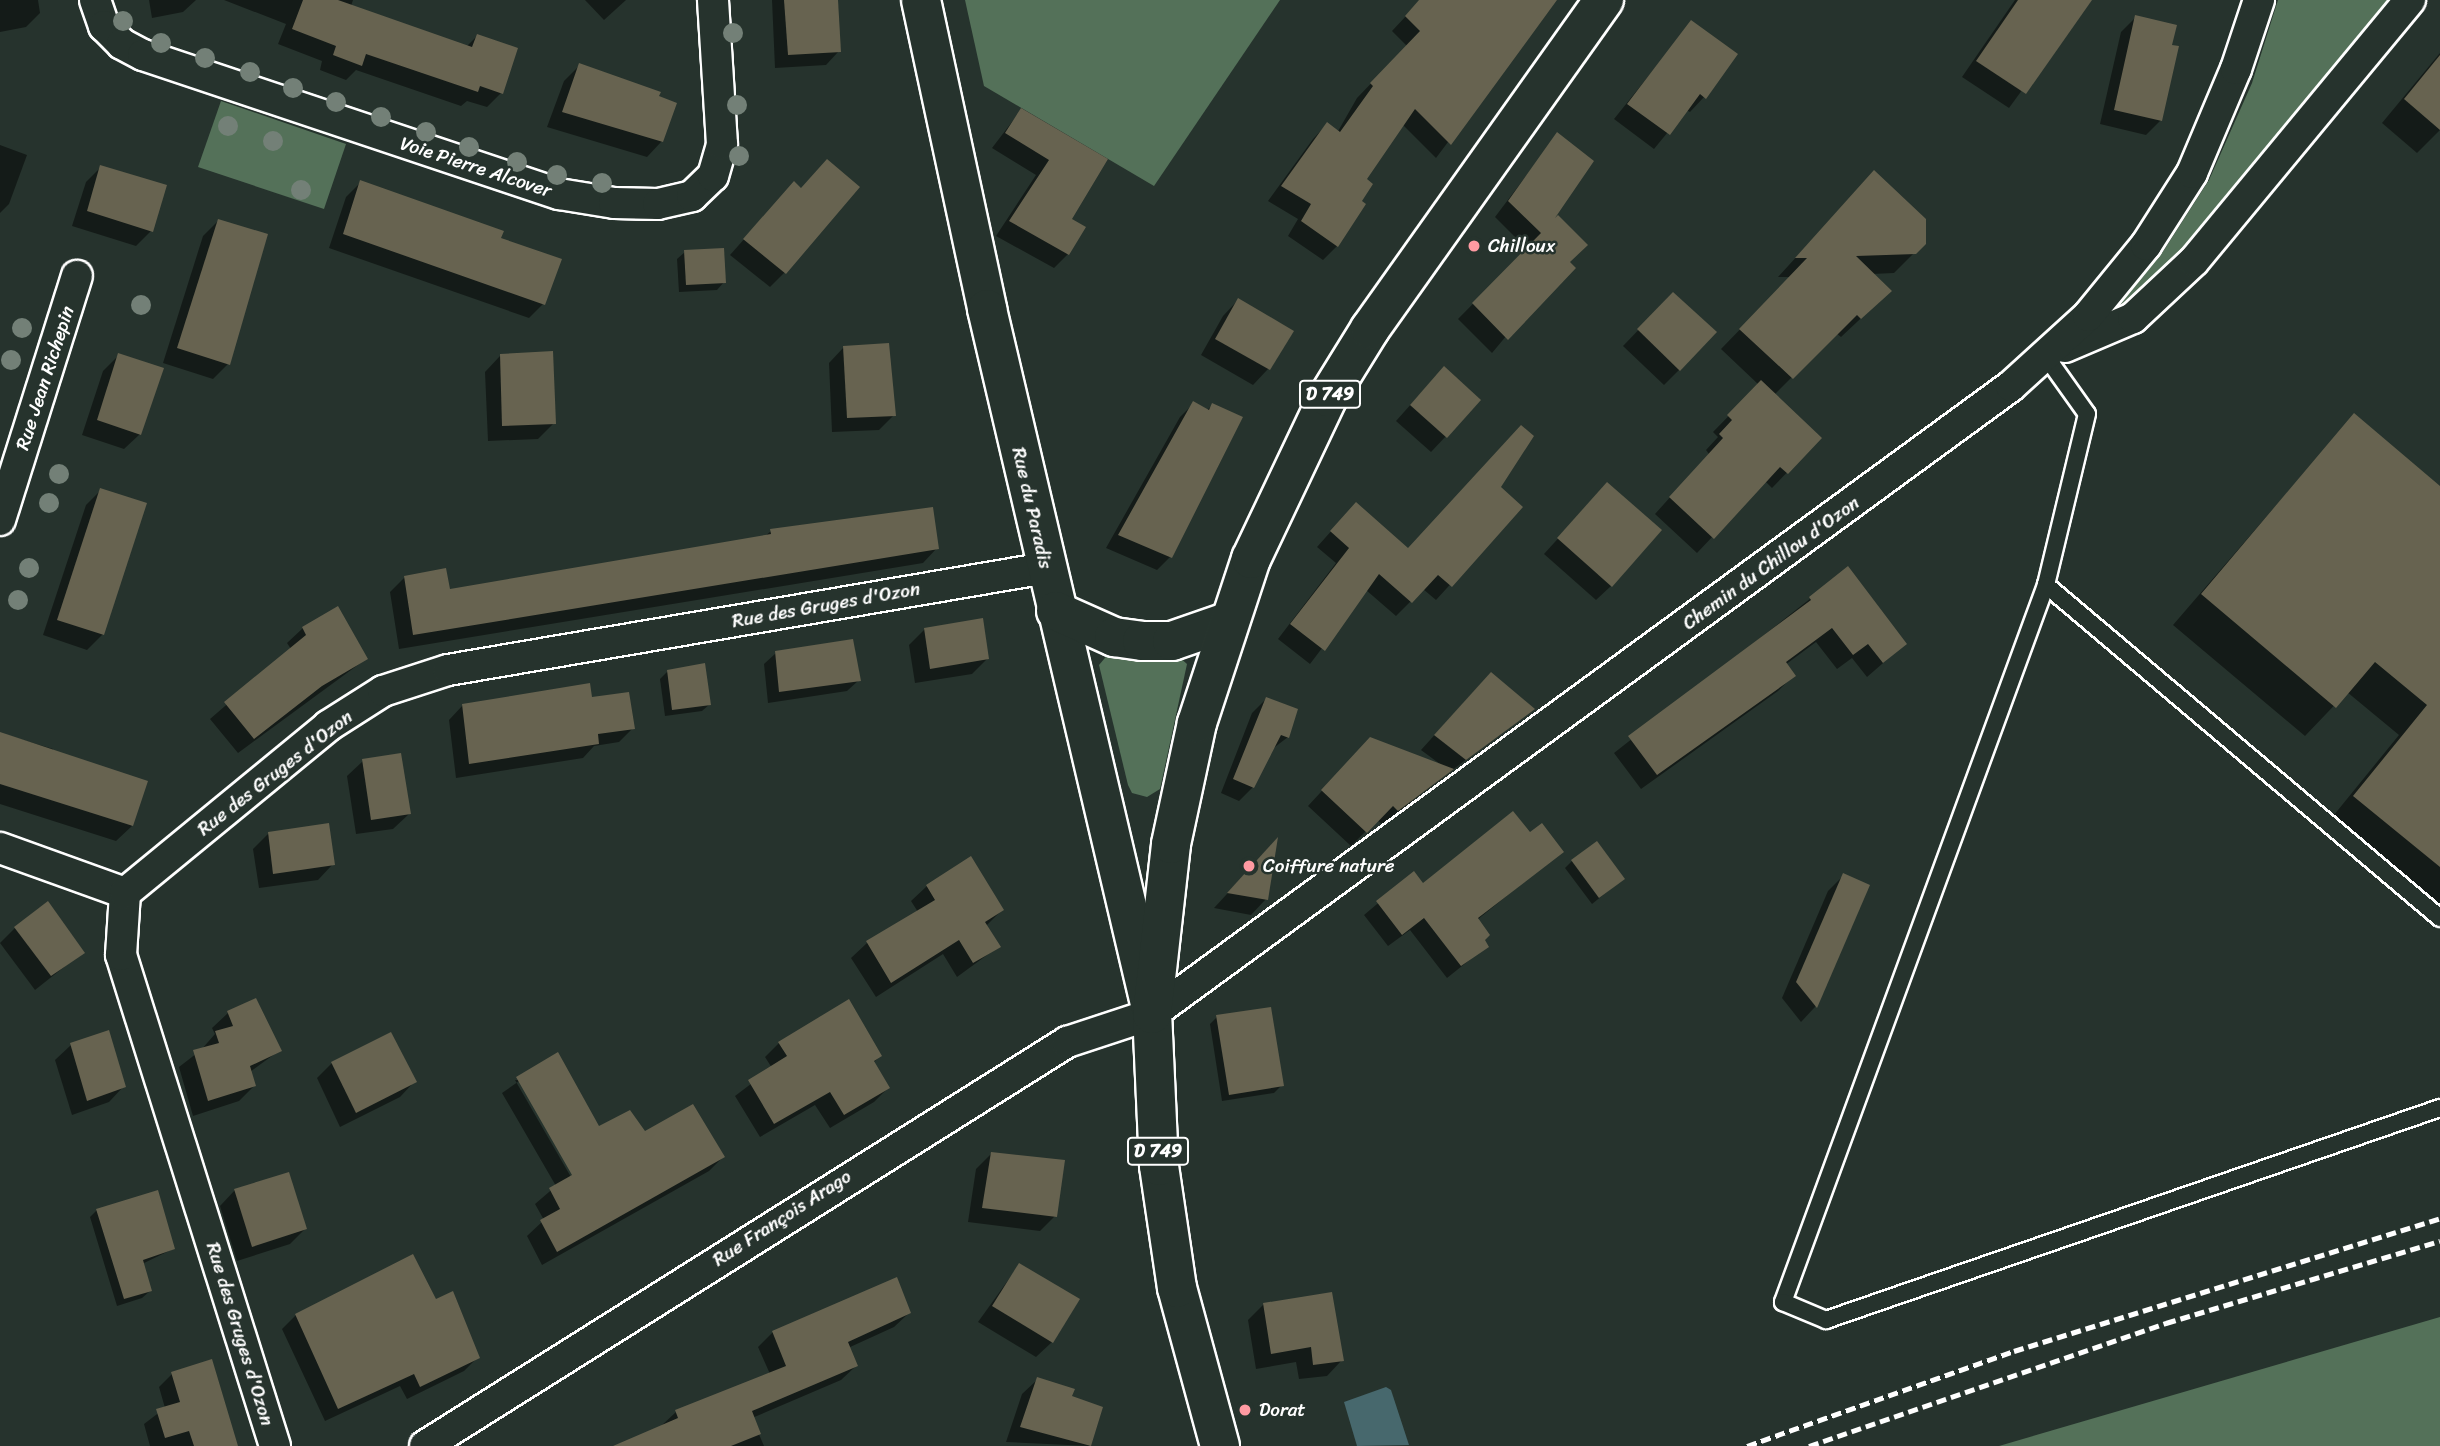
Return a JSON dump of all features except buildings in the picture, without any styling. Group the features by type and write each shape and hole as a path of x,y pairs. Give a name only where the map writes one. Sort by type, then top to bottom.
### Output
{"main road":[{"name":"Rue du Paradis","path":"921,0 1046,568 1152,1014"},
{"name":"D 749","path":"1220,1446 1177,1287 1159,1166 1152,1014 1171,844 1198,723 1227,622 1251,559 1328,397 1370,329 1604,0"},
{"path":"1056,611 1114,637 1142,641 1171,641 1227,622"}],"street":[{"name":"Voie Pierre Alcover","path":"95,0 104,26 122,44 143,55 545,190 614,203 658,204 692,196 713,176 722,144 713,0"},
{"name":"Chemin du Chillou d'Ozon","path":"1152,1014 2011,386 2088,316 2146,245 2192,173 2236,69 2259,0"},
{"path":"2045,355 2133,318 2194,261 2410,0"},
{"name":"Rue Jean Richepin","path":"0,520 78,275"},
{"name":"Rue des Gruges d'Ozon","path":"275,1446 121,955 125,893 328,726 383,691 448,670 1046,568"},
{"path":"0,848 125,893"},
{"name":"Rue François Arago","path":"425,1446 1067,1042 1152,1014"}],"lane":[{"path":"2045,355 2087,414 2046,585 1783,1302 1826,1320 2440,1108"},
{"path":"2046,585 2440,919"}],"green space":[{"path":"965,0 1280,0 1154,186 984,86"},
{"path":"2278,0 2393,0 2171,265 2117,314 2114,310 2164,250 2209,180 2252,83"},
{"path":"221,101 346,144 324,209 198,167"},
{"path":"1110,652 1177,655 1187,664 1160,789 1147,797 1132,793 1128,785 1099,665"},
{"path":"2440,1317 2440,1446 1999,1446"}],"water":[{"path":"1386,1387 1391,1390 1409,1445 1357,1446 1344,1402"}],"railway":[{"path":"1747,1446 2014,1351 2440,1218"},
{"path":"1809,1446 2166,1323 2440,1241"}],"place":[{"name":"Chilloux","path":"1474,246"},
{"name":"Coiffure nature","path":"1249,866"},
{"name":"Dorat","path":"1245,1410"}]}
